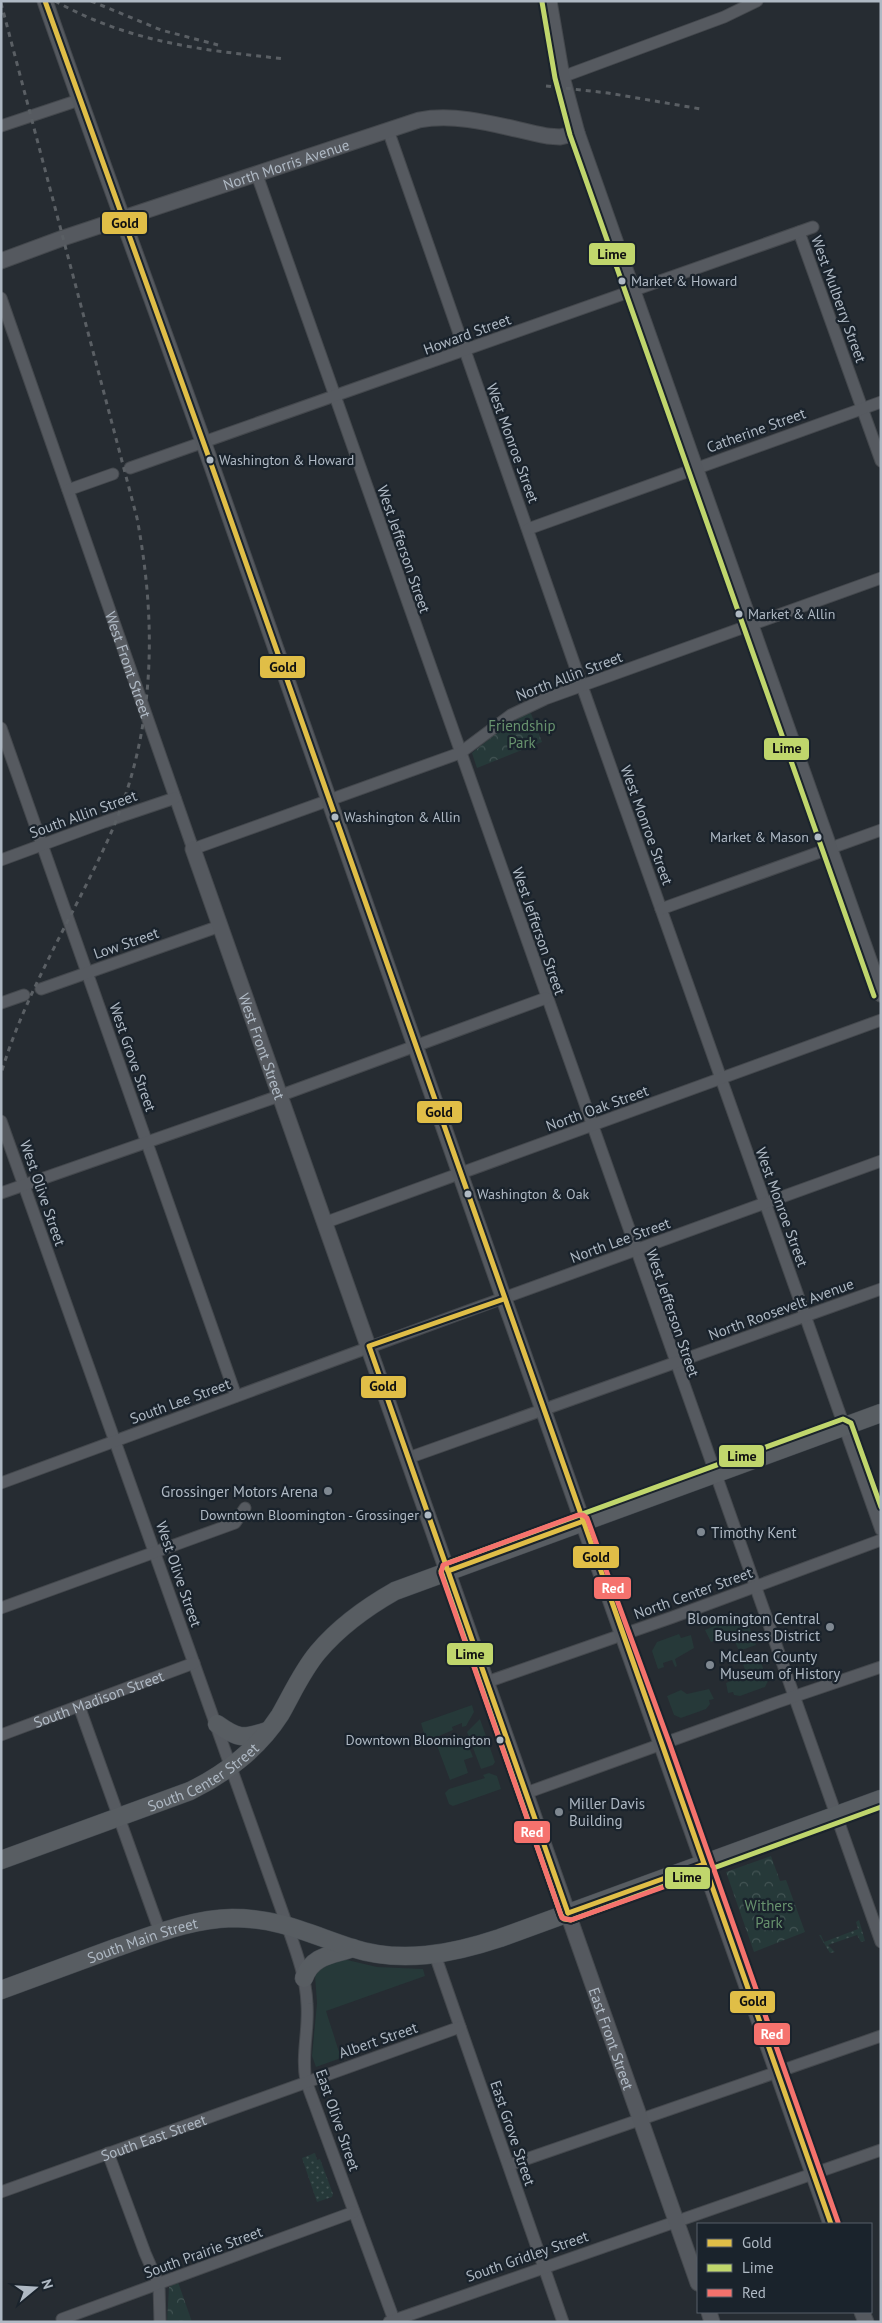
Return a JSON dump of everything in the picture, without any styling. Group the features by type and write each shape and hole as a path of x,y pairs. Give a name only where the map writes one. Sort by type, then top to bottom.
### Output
{"main road":[{"path":"448,1571 881,1413"},
{"name":"South Center Street","path":"1,1860 190,1791 215,1778 231,1766 267,1731 312,1660 348,1621 395,1591 448,1571"},
{"path":"217,1724 237,1737 250,1737 267,1731"},
{"path":"288,1925 353,1948 390,1956 435,1955 470,1948 881,1800"},
{"name":"South Main Street","path":"1,1990 160,1932 207,1920 230,1918 288,1925"},
{"path":"304,1978 309,1968 324,1956 353,1948"}],"street":[{"path":"44,1 203,443 542,1410 831,2223"},
{"path":"549,1 562,77 577,133 749,626 881,994"},
{"path":"562,77 734,7 757,1"},
{"path":"1,126 79,100"},
{"name":"North Morris Avenue","path":"1,261 122,218 419,120 444,117 547,136 560,137 577,133"},
{"name":"West Monroe Street","path":"388,130 720,1079 881,1530"},
{"name":"West Jefferson Street","path":"257,175 591,1126 881,1942"},
{"name":"Howard Street","path":"130,468 632,292 813,226"},
{"name":"West Mulberry Street","path":"799,232 881,461"},
{"name":"West Front Street","path":"1,298 279,1096 526,1793"},
{"name":"Catherine Street","path":"528,529 881,402"},
{"path":"68,490 113,474"},
{"name":"North Allin Street","path":"193,849 460,753 523,708 881,578"},
{"name":"West Grove Street","path":"1,728 236,1396"},
{"name":"South Allin Street","path":"1,860 175,798"},
{"path":"661,909 881,830"},
{"name":"Low Street","path":"41,988 220,926"},
{"path":"1,1003 24,995"},
{"path":"1,1193 279,1096 546,998"},
{"name":"North Oak Street","path":"324,1223 881,1020"},
{"name":"West Olive Street","path":"1,1121 288,1925"},
{"name":"North Lee Street","path":"369,1346 504,1299 881,1161"},
{"name":"North Roosevelt Avenue","path":"408,1458 881,1289"},
{"name":"South Lee Street","path":"1,1484 369,1346"},
{"path":"1,1608 234,1522 245,1508"},
{"name":"North Center Street","path":"487,1682 881,1540"},
{"name":"South Madison Street","path":"1,1735 194,1663"},
{"path":"526,1793 793,1697 881,1668"},
{"path":"79,1706 112,1819 160,1932"},
{"name":"East Front Street","path":"526,1793 697,2280"},
{"name":"East Olive Street","path":"288,1925 304,1978 307,2005 303,2050 306,2081 354,2212 391,2321"},
{"name":"East Grove Street","path":"435,1955 563,2322"},
{"name":"Albert Street","path":"306,2081 460,2027"},
{"path":"509,2164 881,2036"},
{"name":"South East Street","path":"1,2192 306,2081"},
{"name":"South Gridley Street","path":"391,2321 415,2317 543,2266 881,2150"},
{"path":"108,2153 145,2253 159,2285 160,2322"},
{"name":"South Prairie Street","path":"62,2319 354,2212"}],"green space":[{"name":"Friendship Park","path":"530,711 542,742 477,768 472,753 498,732"},
{"path":"737,1613 746,1618 756,1645 739,1651 733,1637 711,1642 705,1630 714,1626 713,1622"},
{"path":"679,1634 681,1638 691,1635 694,1648 675,1659 677,1666 675,1667 672,1660 663,1663 664,1667 658,1669 652,1651 657,1642"},
{"path":"757,1652 768,1681 765,1687 740,1696 734,1695 733,1692 728,1693 726,1683 746,1673 741,1658"},
{"path":"709,1689 714,1699 709,1700 710,1704 706,1709 681,1718 674,1715 667,1696 681,1690 687,1694"},
{"path":"472,1705 474,1712 466,1726 462,1727 462,1723 452,1727 453,1730 434,1738 425,1737 421,1723"},
{"path":"480,1719 495,1762 493,1765 481,1769 467,1732"},
{"path":"459,1735 460,1738 465,1737 473,1757 464,1760 468,1773 450,1780 436,1743"},
{"path":"489,1773 497,1776 501,1789 453,1806 449,1804 445,1793 449,1789 485,1778 483,1775"},
{"name":"Withers Park","path":"771,1856 780,1881 786,1880 805,1932 754,1952 726,1872"},
{"path":"859,1920 865,1941 861,1942 857,1935 828,1945 835,1952 830,1953 819,1935 821,1935 824,1942 858,1929 856,1922"},
{"path":"339,1958 377,1967 423,1969 425,1976 326,2011 341,2058 316,2067 312,2056 317,2003 315,1976 318,1968"},
{"path":"315,2153 317,2160 320,2159 333,2194 332,2197 317,2202 302,2158"},
{"path":"178,2282 192,2322 167,2322 169,2287"}],"railway":[{"path":"55,1 111,27 139,35 196,48 286,59"},
{"path":"91,1 161,30 218,45"},
{"path":"1,3 137,518 148,601 149,643 148,684 143,724 134,765 122,804 93,872 49,957 22,1015 1,1074"},
{"path":"546,86 608,93 701,109"}],"transit line":[{"name":"Gold","path":"45,1 209,458 831,2223"},
{"name":"Lime","path":"542,2 555,78 570,135 874,996"},
{"name":"Gold","path":"504,1299 369,1346 568,1913"},
{"name":"Lime","path":"881,1507 851,1423 843,1419 445,1564 441,1571 564,1919 571,1920 881,1807"},
{"name":"Red","path":"700,1874 571,1920 562,1918 441,1573 443,1565 578,1515 583,1515 587,1518 669,1742 838,2222"},
{"name":"Gold","path":"448,1571 581,1522"},
{"name":"Gold","path":"568,1913 704,1864"}],"place":[{"name":"Market & Howard","path":"622,281"},
{"name":"Washington & Howard","path":"210,460"},
{"name":"Market & Allin","path":"739,614"},
{"name":"Washington & Allin","path":"335,817"},
{"name":"Market & Mason","path":"818,837"},
{"name":"Washington & Oak","path":"468,1194"},
{"name":"Grossinger Motors Arena","path":"328,1491"},
{"name":"Downtown Bloomington - Grossinger","path":"428,1515"},
{"name":"Timothy Kent","path":"701,1532"},
{"name":"Bloomington Central Business District","path":"830,1627"},
{"name":"McLean County Museum of History","path":"710,1665"},
{"name":"Downtown Bloomington","path":"500,1740"},
{"name":"Miller Davis Building","path":"559,1812"}]}
